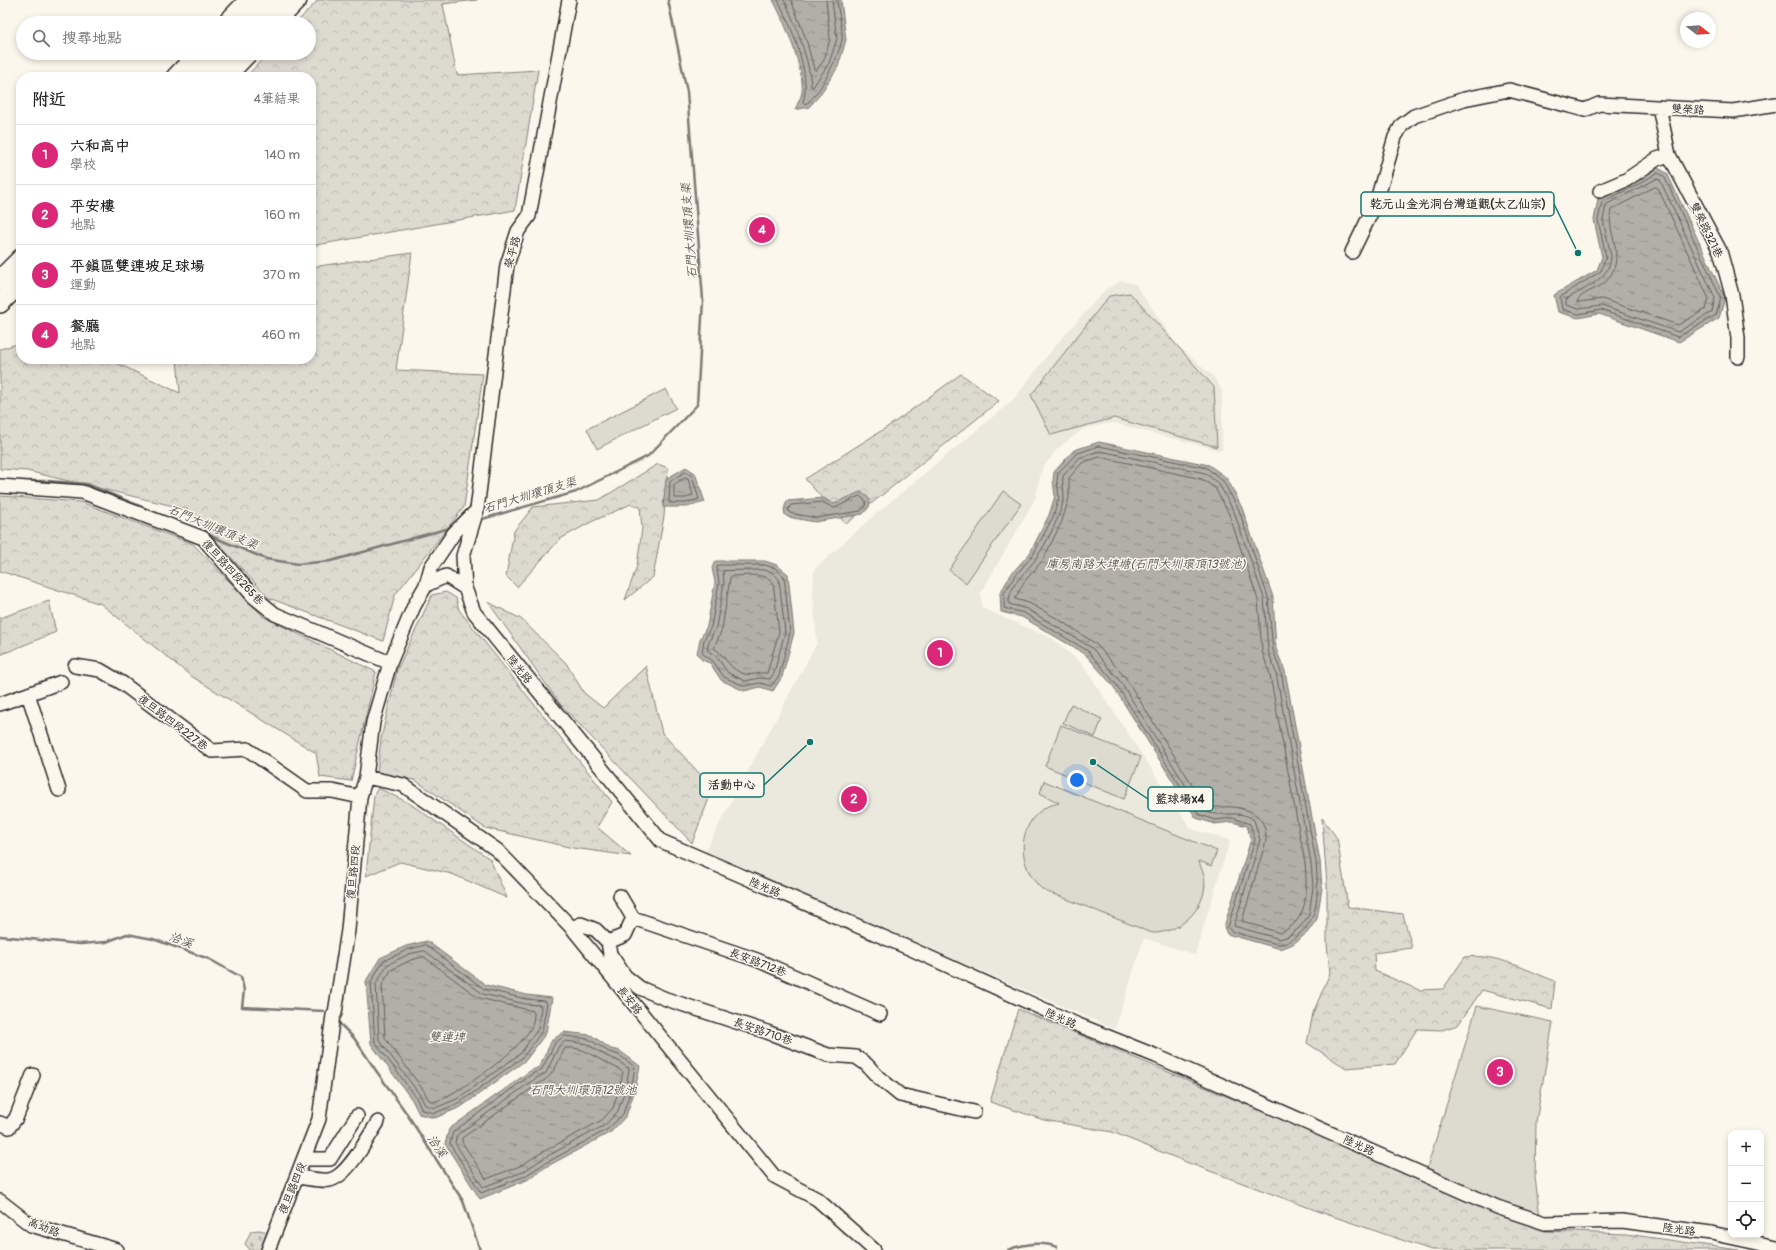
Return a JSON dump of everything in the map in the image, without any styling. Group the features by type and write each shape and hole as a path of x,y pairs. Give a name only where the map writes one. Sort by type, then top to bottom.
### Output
{"highway":[{"path":"250,16 265,0"},
{"path":"267,16 282,0"},
{"path":"199,72 210,60"},
{"path":"214,72 225,60"},
{"path":"0,280 16,263"},
{"path":"0,303 16,287"}],"main road":[{"path":"233,16 248,0"},
{"path":"283,16 298,0"},
{"path":"180,72 191,60"},
{"path":"231,72 242,60"}],"street":[{"name":"榮平路","path":"465,588 463,556 476,510 507,265 518,231 529,216 569,0"},
{"name":"雙榮路","path":"1352,252 1376,203 1395,137 1402,125 1414,116 1464,99 1509,90 1585,110 1599,104 1733,111 1776,104"},
{"name":"雙榮路321巷","path":"1659,107 1669,155 1720,251 1732,295 1738,338 1738,357"},
{"path":"1600,191 1626,180 1658,159 1669,155"},
{"name":"復旦路四段265巷","path":"0,486 82,492 203,538 254,598 275,614 390,663"},
{"name":"復旦路四段","path":"268,1250 298,1177 319,1119 348,930 360,797 366,777 373,722 385,675 414,606 426,585 431,567 454,533 476,510"},
{"path":"426,585 446,576 465,588"},
{"name":"陸光路","path":"465,588 474,612 661,841 1076,1024 1170,1062 1497,1207 1545,1223 1622,1221 1711,1233 1776,1247"},
{"name":"復旦路四段227巷","path":"75,666 100,670 122,683 212,751 248,749 307,791 332,791 360,797"},
{"path":"0,704 61,682"},
{"path":"28,694 59,790"},
{"name":"長安路","path":"366,777 403,785 497,850 572,928 774,1176 817,1199 874,1250"},
{"path":"608,942 625,935 633,918 620,896"},
{"name":"長安路712巷","path":"633,918 757,960 880,1014"},
{"name":"長安路710巷","path":"572,928 581,924 596,930 608,942 610,954 625,976 640,988 666,999 767,1032 828,1055 856,1057 900,1094 974,1112"},
{"path":"0,1122 9,1127 16,1118 32,1075"},
{"path":"304,1159 330,1159 357,1116"},
{"path":"298,1177 329,1180 339,1176 347,1168 378,1122"},
{"name":"高幼路","path":"0,1201 31,1225 117,1250"}],"shaded area":[{"path":"1121,281 1135,284 1178,346 1214,377 1222,391 1222,451 1113,423 1085,428 1058,448 1042,469 1035,499 981,593 982,608 1053,639 1082,664 1191,829 1230,840 1195,955 1144,938 1115,1029 705,851 817,643 813,594 814,570 871,518 1013,400 1055,346 1106,289"}],"green space":[{"path":"318,0 477,0 443,4 457,75 538,70 515,210 316,245 316,72 251,72 262,60 316,60 316,16 303,16"},
{"path":"412,253 396,370 483,374 464,507 395,595 383,641 269,598 186,509 27,471 0,469 0,349 16,344 16,364 119,364 180,393 177,364 316,364 316,266"},
{"path":"1130,293 1214,387 1217,447 1114,418 1051,435 1031,395 1109,296"},
{"path":"961,374 999,401 846,524 805,479 892,424"},
{"path":"666,389 676,408 597,449 587,429"},
{"path":"658,464 668,468 664,516 653,577 625,600 637,566 642,528 640,507 631,504 591,522 560,539 517,587 506,576 514,531 533,507 599,500"},
{"path":"1003,491 1021,504 966,583 949,570"},
{"path":"0,496 81,502 193,544 264,617 376,672 351,781 320,777 316,753 191,676 101,604 0,571"},
{"path":"446,592 456,598 459,610 612,802 597,827 631,856 573,848 485,828 415,780 377,773 381,739 397,670 432,595"},
{"path":"49,601 56,632 0,655 0,618"},
{"path":"488,602 521,619 566,663 584,693 603,708 646,666 662,733 713,788 692,843 560,704"},
{"path":"1071,704 1102,719 1095,737 1063,723"},
{"path":"1061,725 1141,757 1124,799 1045,766"},
{"path":"1044,781 1217,851 1211,866 1199,861 1204,875 1205,886 1199,906 1184,922 1175,928 1152,933 1042,889 1034,880 1028,869 1024,858 1023,846 1025,834 1030,823 1037,814 1048,806 1059,803 1040,793"},
{"path":"378,788 409,803 490,859 507,898 452,874 400,862 366,876 374,795"},
{"path":"1322,818 1337,838 1348,907 1403,914 1412,948 1374,953 1375,971 1419,990 1443,989 1465,957 1477,956 1500,960 1555,981 1552,1009 1482,990 1458,1025 1442,1030 1417,1029 1395,1064 1346,1068 1307,1043 1313,1013 1330,973 1327,944 1327,885"},
{"path":"1477,1006 1553,1022 1536,1122 1535,1177 1540,1217 1501,1203 1427,1168"},
{"path":"1018,1009 1288,1122 1477,1206 1545,1231 1626,1234 1739,1250 1431,1250 1326,1214 1191,1164 1112,1132 1044,1120 990,1102"},
{"path":"259,1230 268,1232 261,1250 250,1250 245,1244 251,1231"}],"water":[{"path":"773,0 841,0 846,40 838,67 819,96 809,107 795,110 802,92 800,72 788,32"},
{"path":"1658,168 1667,173 1725,298 1719,318 1679,342 1599,314 1578,318 1558,312 1554,295 1597,270 1602,257 1594,220 1598,199"},
{"name":"庫房南路大埤塘(石門大圳環頂13號池)","path":"1099,442 1209,465 1227,478 1242,508 1273,597 1276,649 1285,671 1320,861 1322,888 1317,919 1307,933 1293,944 1281,949 1227,934 1224,927 1251,839 1247,826 1232,822 1215,824 1196,818 1113,686 1085,654 1022,617 1001,612 1000,593 1012,573 1030,553 1049,515 1055,496 1053,481 1054,472 1074,450"},
{"path":"686,467 695,473 705,502 687,507 663,507 666,479"},
{"path":"860,492 864,493 870,500 869,507 863,514 815,522 788,517 785,515 784,509 787,501 824,498 833,504"},
{"path":"715,561 765,561 777,565 788,574 794,633 782,677 773,691 760,687 744,691 721,680 710,663 702,660 697,654 700,639 707,626 715,582 712,568"},
{"name":"雙連埤","path":"427,941 486,985 527,995 552,998 546,1033 526,1060 461,1107 435,1118 419,1114 412,1100 371,1044 366,981 380,958 406,946"},
{"name":"石門大圳環頂12號池","path":"564,1032 591,1035 611,1049 620,1051 640,1066 635,1090 626,1116 611,1132 546,1167 527,1180 480,1199 445,1144 449,1129 530,1071 539,1067 552,1040"}],"waterway":[{"name":"石門大圳環頂支渠","path":"479,520 576,492 648,456 697,405 703,300 687,92 668,0"},
{"name":"石門大圳環頂支渠","path":"16,481 49,481 87,484 163,516"},
{"name":"石門大圳環頂支渠","path":"206,534 266,559 298,564 331,561 453,527"},
{"name":"洽溪","path":"0,936 80,944 106,942 127,934 153,939 209,959 241,977 244,990 242,1007 324,1011"},
{"name":"洽溪","path":"337,1021 354,1038 407,1114 463,1201 480,1250"},
{"path":"1008,1250 1019,1246 1032,1244 1045,1244 1057,1247"}],"place":[{"name":"餐廳","path":"762,230"},
{"name":"乾元山金光洞台灣道觀(太乙仙宗)","path":"1578,253"},
{"name":"六和高中","path":"940,653"},
{"name":"活動中心","path":"810,742"},
{"name":"籃球場x4","path":"1093,762"},
{"name":"平安樓","path":"854,799"},
{"name":"平鎮區雙連坡足球場","path":"1500,1072"}]}
